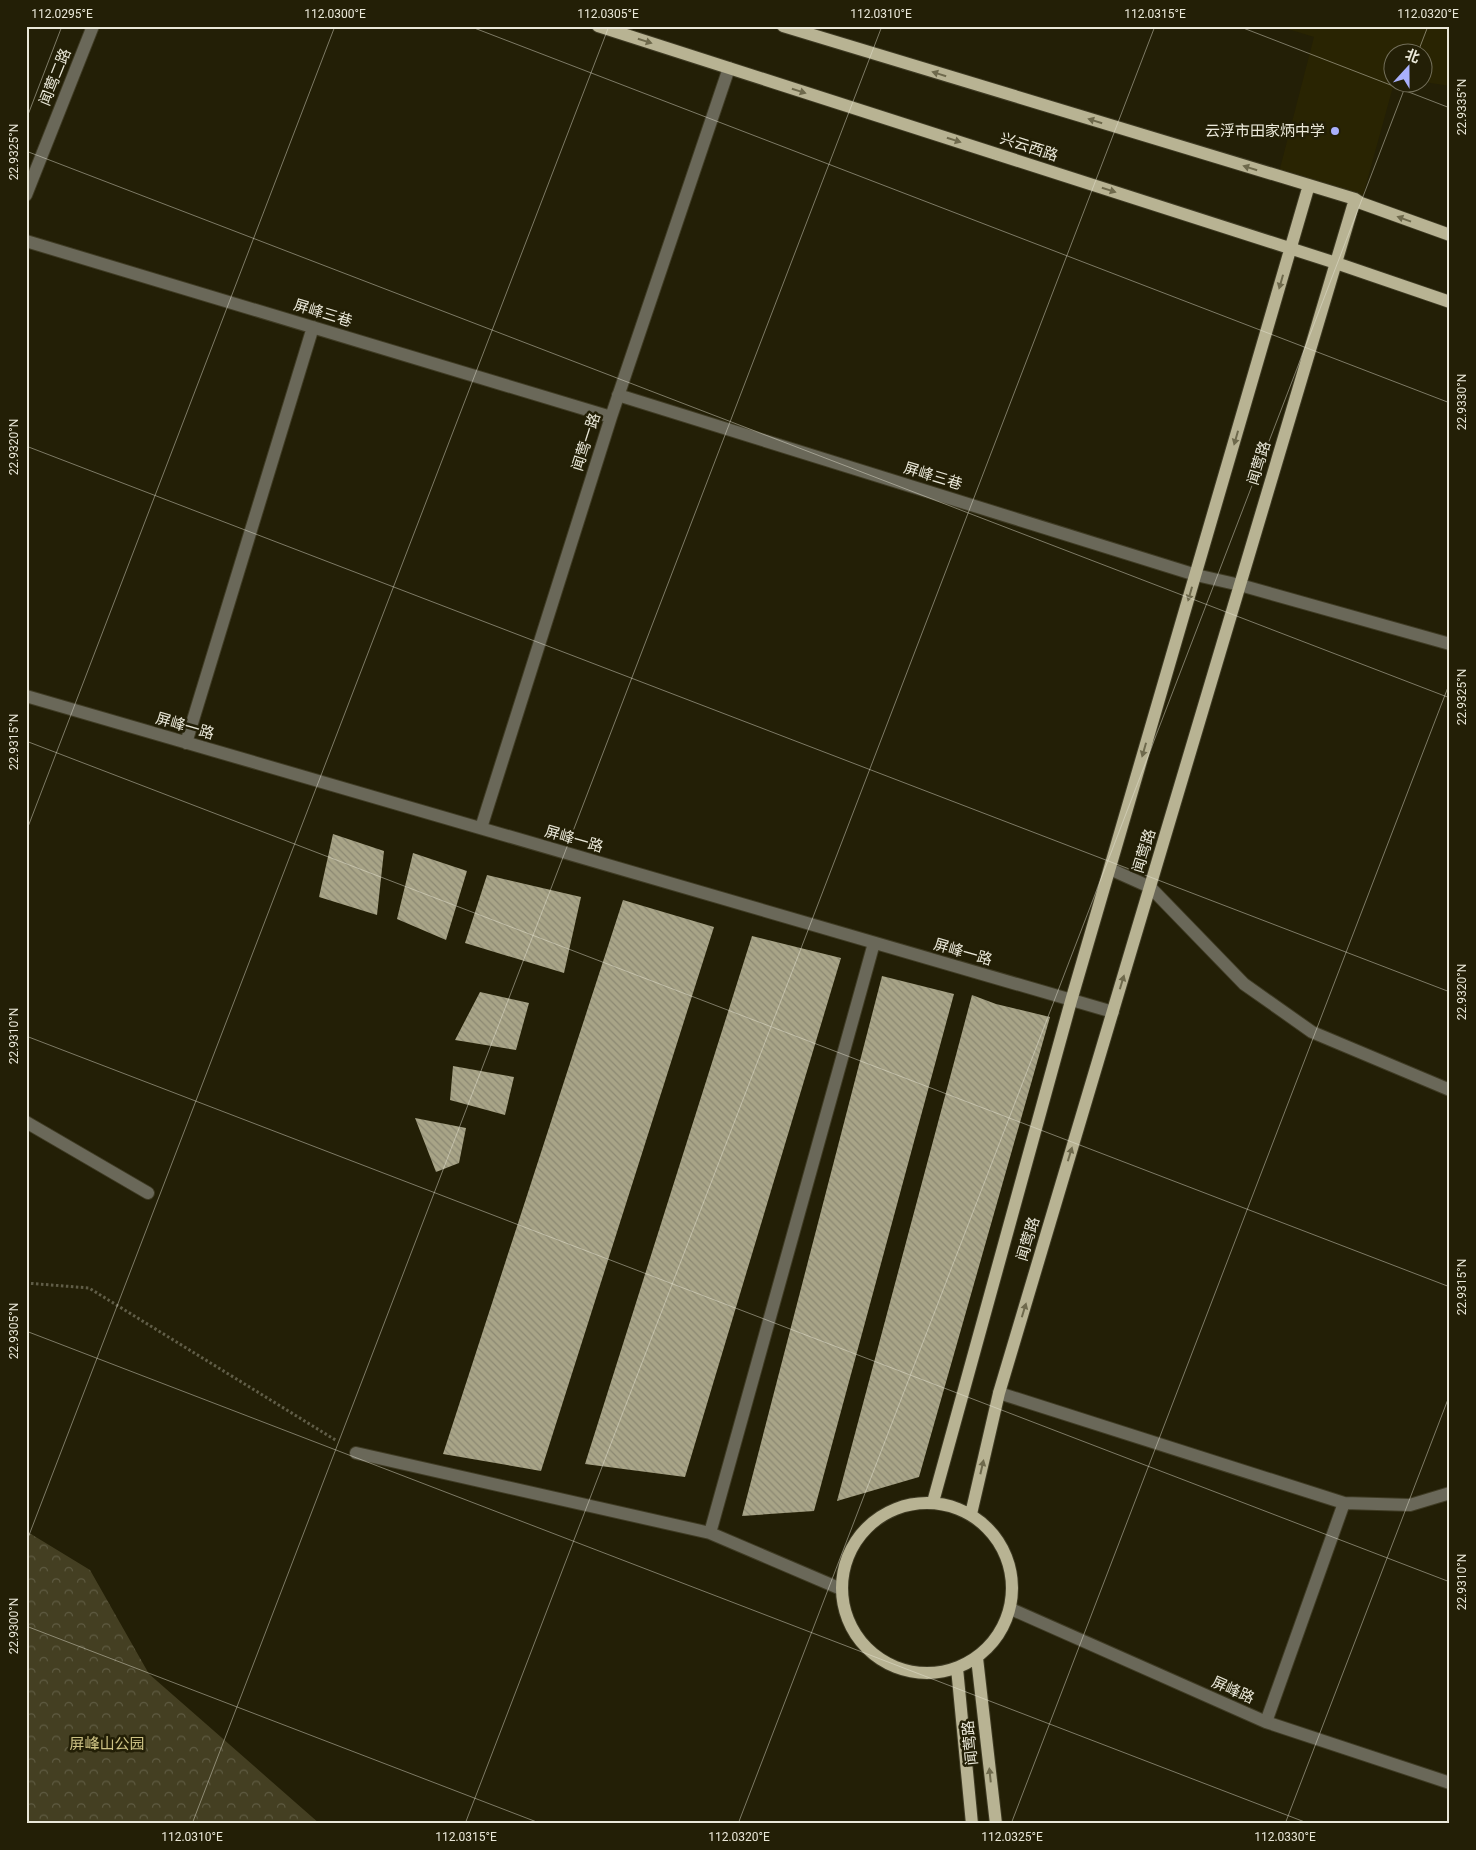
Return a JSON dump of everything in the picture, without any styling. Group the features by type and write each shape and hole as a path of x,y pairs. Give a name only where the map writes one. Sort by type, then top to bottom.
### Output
{"main road":[{"name":"兴云西路","path":"598,26 1291,248 1450,302"},
{"path":"783,26 1355,199 1361,203 1450,236"},
{"name":"闻莺路","path":"933,1502 1071,1000 1309,185"},
{"name":"闻莺路","path":"971,1514 999,1393 1355,199"},
{"path":"933,1502 952,1506 971,1514 992,1532 1006,1555 1013,1581 1011,1609 1004,1628 992,1645 977,1658 958,1668 931,1674 904,1670 879,1659 859,1640 846,1616 842,1589 846,1561 858,1536 879,1517 904,1505 933,1502"},
{"name":"闻莺路","path":"977,1658 996,1824"},
{"name":"闻莺路","path":"958,1668 972,1824"}],"street":[{"name":"闻莺二路","path":"26,195 93,26"},
{"name":"闻莺一路","path":"481,828 618,395 729,68"},
{"name":"屏峰三巷","path":"26,241 611,417"},
{"path":"186,743 313,327"},
{"name":"屏峰三巷","path":"618,395 1196,575 1240,585 1450,644"},
{"name":"屏峰一路","path":"26,696 1112,1012"},
{"path":"1110,868 1150,887 1244,984 1312,1032 1450,1090"},
{"path":"710,1533 874,943"},
{"path":"26,1122 148,1193"},
{"path":"999,1393 1344,1503 1410,1505 1450,1493"},
{"path":"356,1453 710,1533 842,1589"},
{"path":"1266,1722 1344,1503"},
{"name":"屏峰路","path":"1011,1609 1266,1722 1450,1783"}],"path":[{"path":"26,1283 89,1288 356,1453"}],"shaded area":[{"name":"云浮市田家炳中学","path":"1278,26 1450,26 1450,86 1434,84 1434,42 1384,42 1384,92 1392,92 1361,203 1278,176 1314,37"}],"green space":[{"name":"屏峰山公园","path":"26,1531 90,1570 149,1674 320,1824 26,1824"}],"building":[{"path":"333,834 384,851 377,915 319,897"},
{"path":"413,853 467,871 446,940 397,919"},
{"path":"487,875 581,897 564,973 465,943"},
{"path":"623,900 714,927 541,1471 443,1454"},
{"path":"752,936 841,958 685,1477 585,1464"},
{"path":"882,976 954,994 814,1511 742,1516"},
{"path":"480,992 529,1003 516,1050 455,1040"},
{"path":"972,995 996,1004 1050,1017 919,1477 837,1501"},
{"path":"453,1066 514,1077 505,1115 450,1100"},
{"path":"415,1118 466,1128 459,1163 436,1172"}],"place":[{"name":"云浮市田家炳中学","path":"1335,131"}]}
